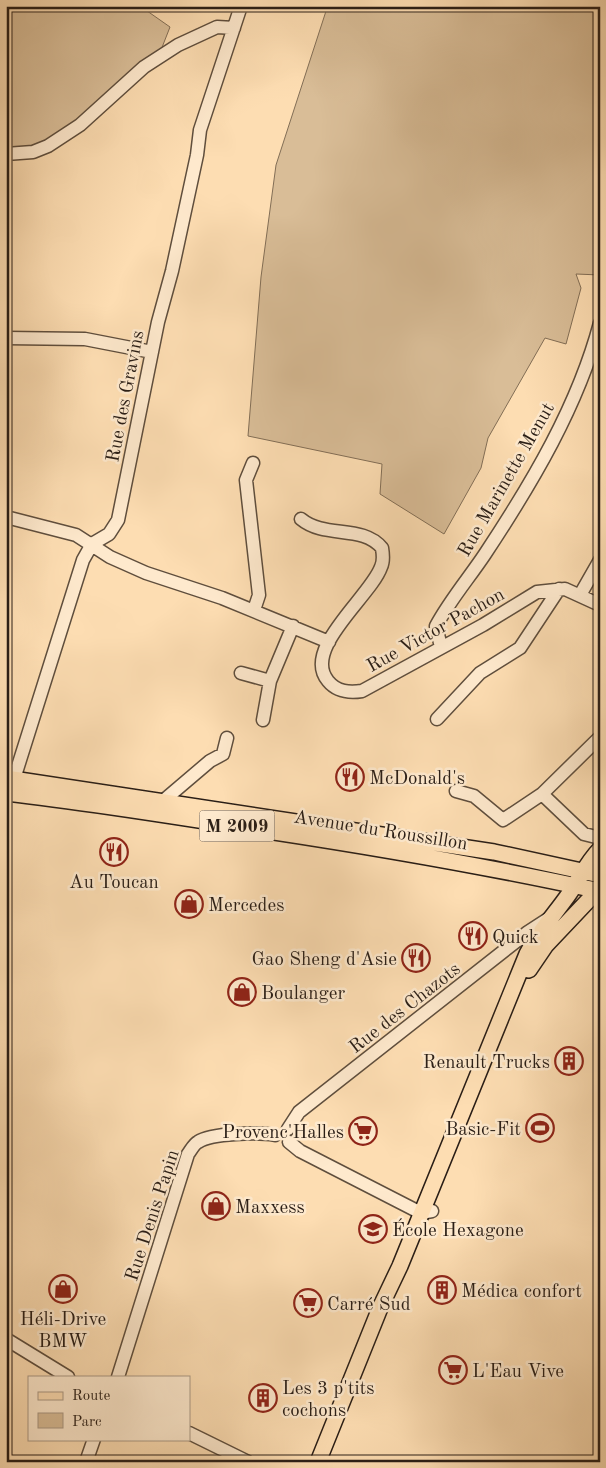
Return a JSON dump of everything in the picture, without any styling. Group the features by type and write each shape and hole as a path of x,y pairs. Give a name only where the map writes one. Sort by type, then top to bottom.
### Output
{"main road":[{"name":"Avenue du Roussillon","path":"10,778 494,852 600,875"},
{"name":"Avenue du Roussillon","path":"6,793 305,836 466,863 599,890"},
{"path":"318,1462 533,962 537,937 600,848"},
{"path":"547,879 556,896 548,919"},
{"path":"537,937 599,890"},
{"path":"326,1462 326,1455 386,1303 420,1242 427,1212"}],"street":[{"name":"Rue des Gravins","path":"10,778 83,560 92,544 109,534 118,520 152,352 172,271 200,130 240,6"},
{"path":"6,154 33,152 48,146 80,125 144,67 171,49 217,27 234,28"},
{"name":"Rue Marinette Menut","path":"441,646 436,626 508,519 549,447 584,375 600,323"},
{"path":"6,338 85,340 152,352"},
{"path":"253,463 246,480 259,595 254,610"},
{"path":"6,517 76,535 110,557 146,573 254,610 329,642 379,572 384,557 382,548 371,538 311,527 301,519"},
{"path":"580,595 600,560"},
{"path":"437,719 480,673 520,648 559,589"},
{"name":"Rue Victor Pachon","path":"329,642 322,658 322,671 331,685 338,690 362,691 537,592 559,589 571,590 600,606"},
{"path":"263,720 270,681 293,626"},
{"path":"241,673 270,681"},
{"path":"456,791 474,796 503,820 542,794 600,737"},
{"path":"164,801 210,761 223,754 227,738"},
{"path":"542,794 584,834 600,838"},
{"name":"Rue des Chazots","path":"289,1136 299,1112 512,944 537,937"},
{"name":"Rue Denis Papin","path":"118,1376 188,1154 197,1142 207,1138 262,1132 275,1135 280,1144 289,1136"},
{"path":"289,1136 300,1151 427,1212"},
{"path":"6,1339 66,1376"},
{"path":"190,1433 248,1462"},
{"path":"86,1462 94,1440"}],"green space":[{"path":"6,6 140,6 170,27 161,50 63,138 6,154"},
{"path":"301,6 600,6 600,275 576,274 581,288 566,344 545,338 488,438 481,468 444,534 380,494 382,464 248,436 261,277 276,165 327,8"}],"place":[{"name":"McDonald's","path":"350,777"},
{"name":"Au Toucan","path":"114,852"},
{"name":"Mercedes","path":"189,904"},
{"name":"Quick","path":"473,936"},
{"name":"Gao Sheng d'Asie","path":"416,958"},
{"name":"Boulanger","path":"242,992"},
{"name":"Renault Trucks","path":"569,1061"},
{"name":"Basic-Fit","path":"540,1128"},
{"name":"Provenc'Halles","path":"363,1131"},
{"name":"Maxxess","path":"216,1206"},
{"name":"École Hexagone","path":"373,1229"},
{"name":"Héli-Drive BMW","path":"63,1289"},
{"name":"Médica confort","path":"442,1290"},
{"name":"Carré Sud","path":"308,1303"},
{"name":"L'Eau Vive","path":"453,1370"},
{"name":"Les 3 p'tits cochons","path":"263,1398"}]}
